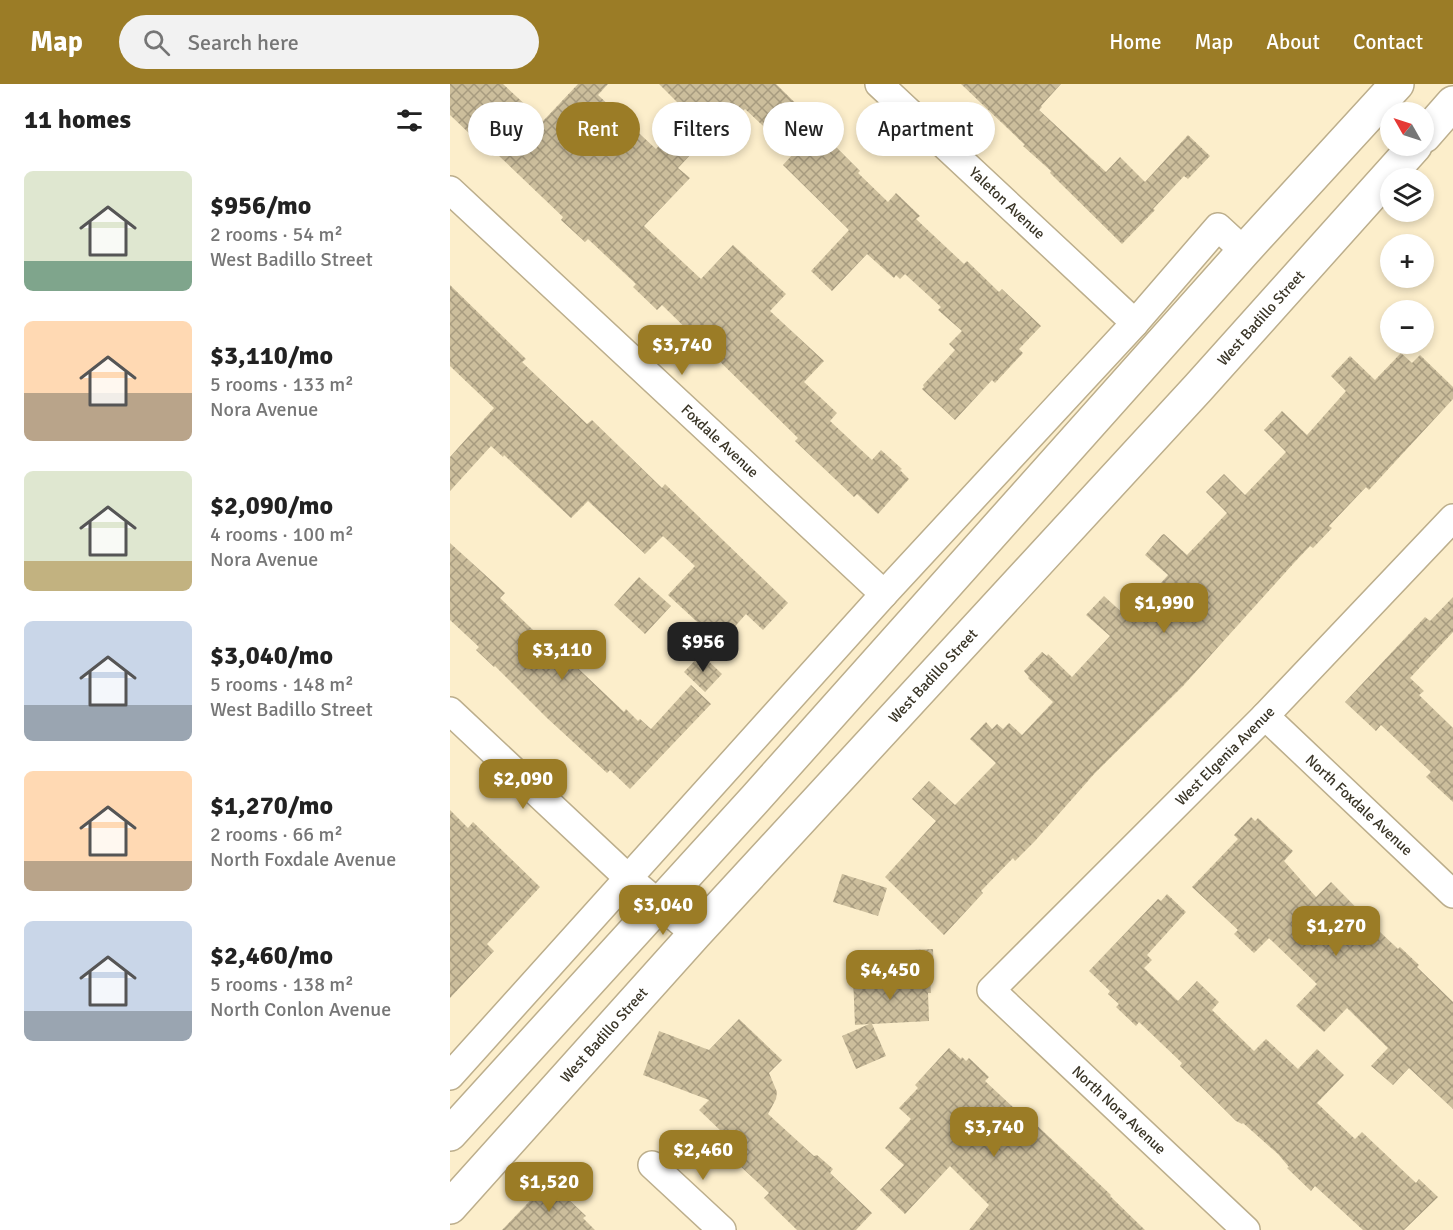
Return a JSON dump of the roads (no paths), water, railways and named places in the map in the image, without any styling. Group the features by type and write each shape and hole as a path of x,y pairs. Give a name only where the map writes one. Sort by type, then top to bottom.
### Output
{"main road":[{"path":"450,1134 660,904 1244,251 1397,84"},
{"path":"1434,125 1453,103"},
{"name":"West Badillo Street","path":"450,1207 695,934 1198,388 1406,156"}],"street":[{"name":"Yaleton Avenue","path":"879,84 1135,323"},
{"name":"Foxdale Avenue","path":"450,190 884,594"},
{"path":"450,1076 884,594 1135,323 1218,227 1244,251"},
{"name":"West Elgenia Avenue","path":"992,990 1265,716 1453,518"},
{"path":"450,711 627,877 695,934"},
{"name":"North Foxdale Avenue","path":"1265,716 1453,894"},
{"name":"North Nora Avenue","path":"992,990 1246,1230"},
{"path":"652,1165 722,1230"}]}
